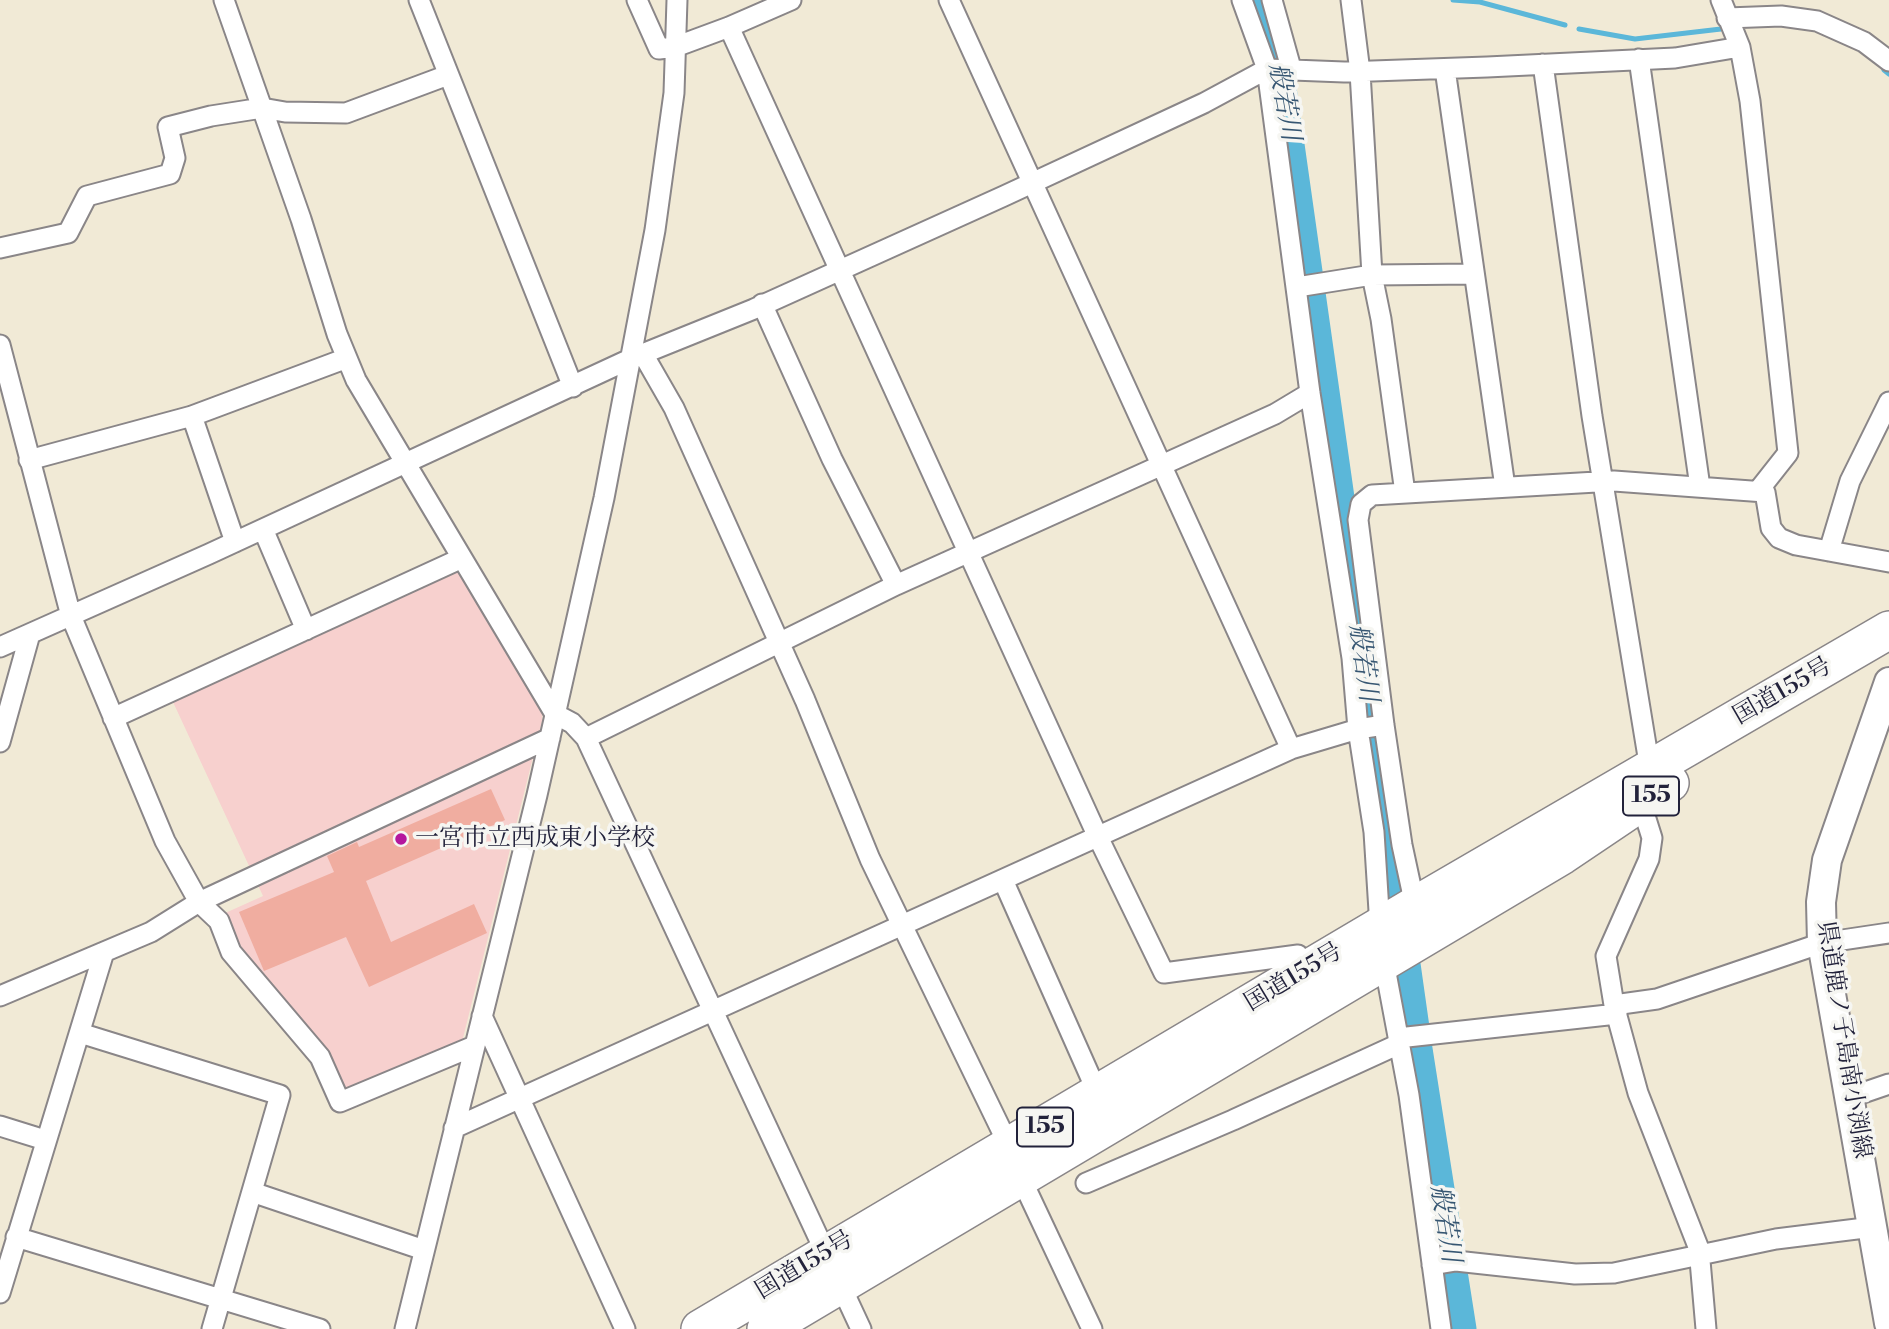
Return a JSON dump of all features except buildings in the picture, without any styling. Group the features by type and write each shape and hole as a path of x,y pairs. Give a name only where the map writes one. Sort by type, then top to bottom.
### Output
{"highway":[{"name":"国道155号","path":"1015,1162 1098,1094 1401,933 1563,855 1646,786 1889,630"},
{"name":"国道155号","path":"1646,786 1799,695 1889,648"},
{"name":"国道155号","path":"700,1329 833,1269 1401,933"},
{"name":"国道155号","path":"766,1329 833,1269"}],"main road":[{"name":"県道鹿ノ子島南小渕線","path":"1889,682 1827,860 1821,902 1822,943 1889,1323"}],"street":[{"path":"224,0 356,380 555,714 572,723 586,738 861,1329"},
{"path":"419,0 573,387"},
{"path":"637,0 659,49 675,47 729,27 791,0"},
{"path":"405,1329 550,738 637,356 674,93 677,0"},
{"path":"950,0 1291,749"},
{"path":"1242,0 1279,68"},
{"path":"1272,0 1306,285 1310,393 1352,658 1371,727 1401,933 1407,1038 1442,1263 1441,1329"},
{"path":"1351,0 1360,72 1372,275 1381,319 1405,493"},
{"path":"1758,491 1788,453 1750,101 1740,47 1724,9 1817,21 1864,42 1889,61"},
{"path":"729,27 967,553 1164,973 1298,955"},
{"path":"0,647 407,464 637,356 841,270 1279,68 1360,72 1445,69 1675,58 1740,47"},
{"path":"1639,59 1700,487"},
{"path":"1543,64 1572,284 1604,481 1646,786 1649,859 1606,956 1615,1009 1638,1093 1700,1256 1706,1329"},
{"path":"1445,69 1505,487"},
{"path":"0,248 68,233 87,196 170,174 175,158 168,127 211,116 262,108 285,113 346,113 448,75"},
{"path":"1306,285 1372,275 1474,274"},
{"path":"762,304 832,458 896,584"},
{"path":"0,345 4,378 71,616 165,841 200,902 219,921 231,952 320,1058 340,1102 474,1046"},
{"path":"637,356 674,408 778,641 870,859 904,925 1092,1329"},
{"path":"29,460 192,416 347,358"},
{"path":"586,738 896,584 1275,414 1310,393"},
{"path":"1829,551 1850,481 1889,402"},
{"path":"192,416 235,542"},
{"path":"1401,933 1374,832 1371,727 1358,520 1360,504 1371,495 1604,481 1758,491 1765,492 1771,528 1779,538 1889,562"},
{"path":"263,529 306,630"},
{"path":"113,718 462,558"},
{"path":"0,742 30,634"},
{"path":"454,1128 520,1101 711,1011 1291,749 1371,727"},
{"path":"0,996 151,932 200,902 550,738"},
{"path":"1003,880 1098,1094"},
{"path":"1086,1183 1233,1120 1407,1038 1615,1009 1657,999 1822,943 1889,933"},
{"path":"0,1293 104,952"},
{"path":"481,1016 625,1329"},
{"path":"80,1033 280,1095 212,1329"},
{"path":"1851,1097 1889,1084"},
{"path":"0,1126 45,1140"},
{"path":"252,1192 424,1250"},
{"path":"1442,1263 1575,1274 1601,1273 1700,1256 1776,1239 1873,1227"},
{"path":"16,1237 320,1329"}],"shaded area":[{"path":"458,570 543,705 542,721 461,1046 344,1095 240,954 223,914 263,896 173,702"}],"waterway":[{"name":"般若川","path":"1256,0 1280,69 1278,74 1416,1049 1460,1329"},
{"path":"1453,0 1480,2 1565,25"},
{"path":"1579,29 1635,39 1721,29"},
{"path":"1884,70 1889,74"}],"place":[{"name":"一宮市立西成東小学校","path":"401,839"}]}
